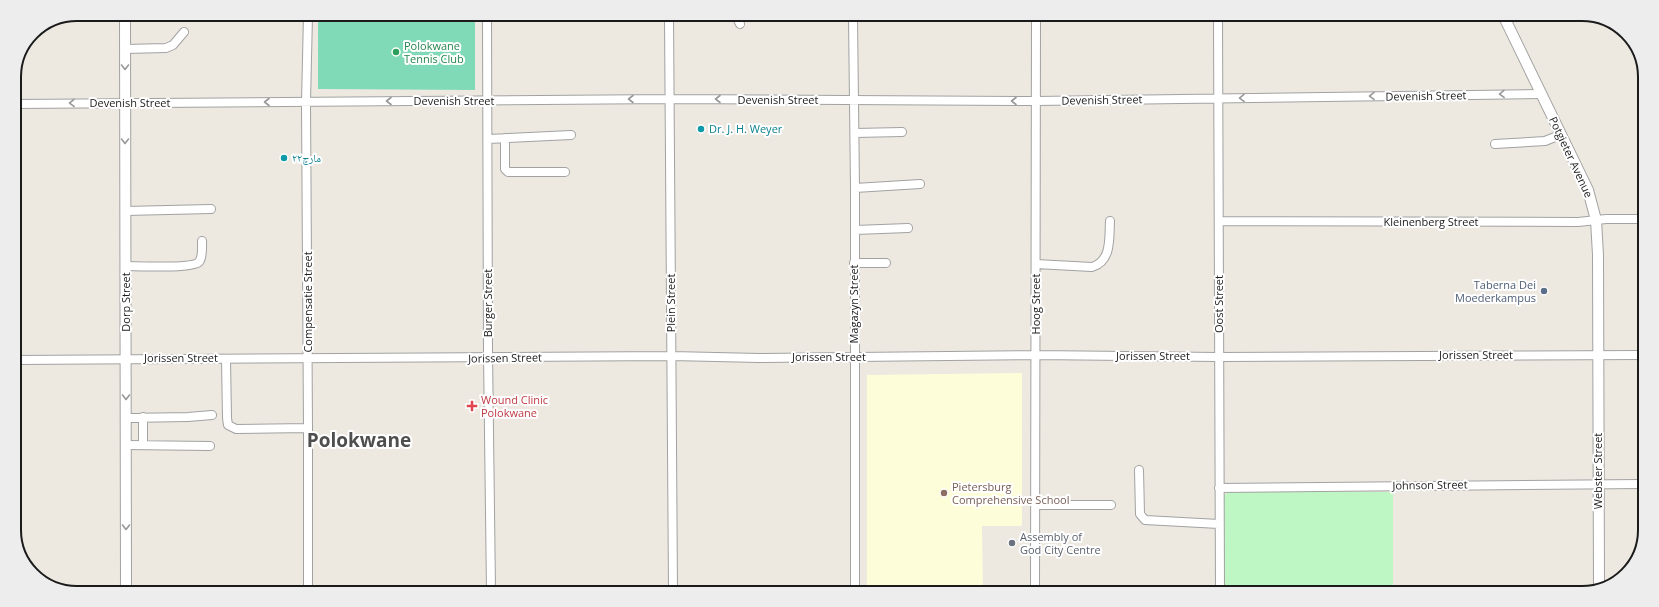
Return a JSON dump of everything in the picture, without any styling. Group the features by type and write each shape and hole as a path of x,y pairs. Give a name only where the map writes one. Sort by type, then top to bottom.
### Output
{"street":[{"name":"Dorp Street","path":"125,21 126,586"},
{"name":"Compensatie Street","path":"308,21 306,102 308,586"},
{"name":"Burger Street","path":"487,21 488,358 491,586"},
{"name":"Plein Street","path":"670,21 673,586"},
{"name":"Magazyn Street","path":"853,21 855,100 855,586"},
{"name":"Hoog Street","path":"1036,21 1036,586"},
{"name":"Oost Street","path":"1218,21 1217,99 1219,221 1218,357 1220,586"},
{"name":"Potgieter Avenue","path":"1506,21 1588,190 1596,220 1599,312 1598,354"},
{"path":"125,49 166,48 173,45 184,32"},
{"name":"Devenish Street","path":"21,104 670,99 1036,101 1541,94"},
{"path":"855,133 902,132"},
{"path":"488,138 571,135"},
{"path":"1496,144 1545,141 1560,135"},
{"path":"505,138 505,169 508,172 565,172"},
{"path":"855,188 920,184"},
{"path":"125,211 211,209"},
{"name":"Kleinenberg Street","path":"1219,221 1578,222 1638,219"},
{"path":"1036,264 1092,267 1096,265 1109,250 1110,221"},
{"path":"855,230 908,228"},
{"path":"125,266 184,266 196,264 200,261 202,241"},
{"path":"854,263 886,263"},
{"name":"Webster Street","path":"1598,354 1599,583"},
{"name":"Jorissen Street","path":"21,360 126,358 308,359 672,356 854,357 1036,355 1218,357 1638,355"},
{"path":"226,359 228,425 236,429 308,428"},
{"path":"126,418 176,418 212,415"},
{"path":"143,417 143,445"},
{"path":"126,445 210,446"},
{"path":"1139,470 1140,514 1145,520 1219,524"},
{"name":"Johnson Street","path":"1219,488 1598,483 1638,484"},
{"path":"1036,505 1111,505"}],"shaded area":[{"name":"Pietersburg Comprehensive School","path":"1022,373 1022,526 982,526 983,586 867,586 867,375"}],"green space":[{"name":"Polokwane Tennis Club","path":"318,21 475,21 475,90 318,89"},
{"path":"1229,492 1393,492 1393,586 1222,586 1223,496"}],"place":[{"name":"Polokwane Tennis Club","path":"396,52"},
{"name":"Dr. J. H. Weyer","path":"701,129"},
{"name":"۲۲مارچ","path":"284,158"},
{"name":"Taberna Dei Moederkampus","path":"1544,291"},
{"name":"Wound Clinic Polokwane","path":"472,406"},
{"name":"Pietersburg Comprehensive School","path":"944,493"},
{"name":"Assembly of God City Centre","path":"1012,543"}],"district":[{"name":"Polokwane","path":"359,440"}]}
